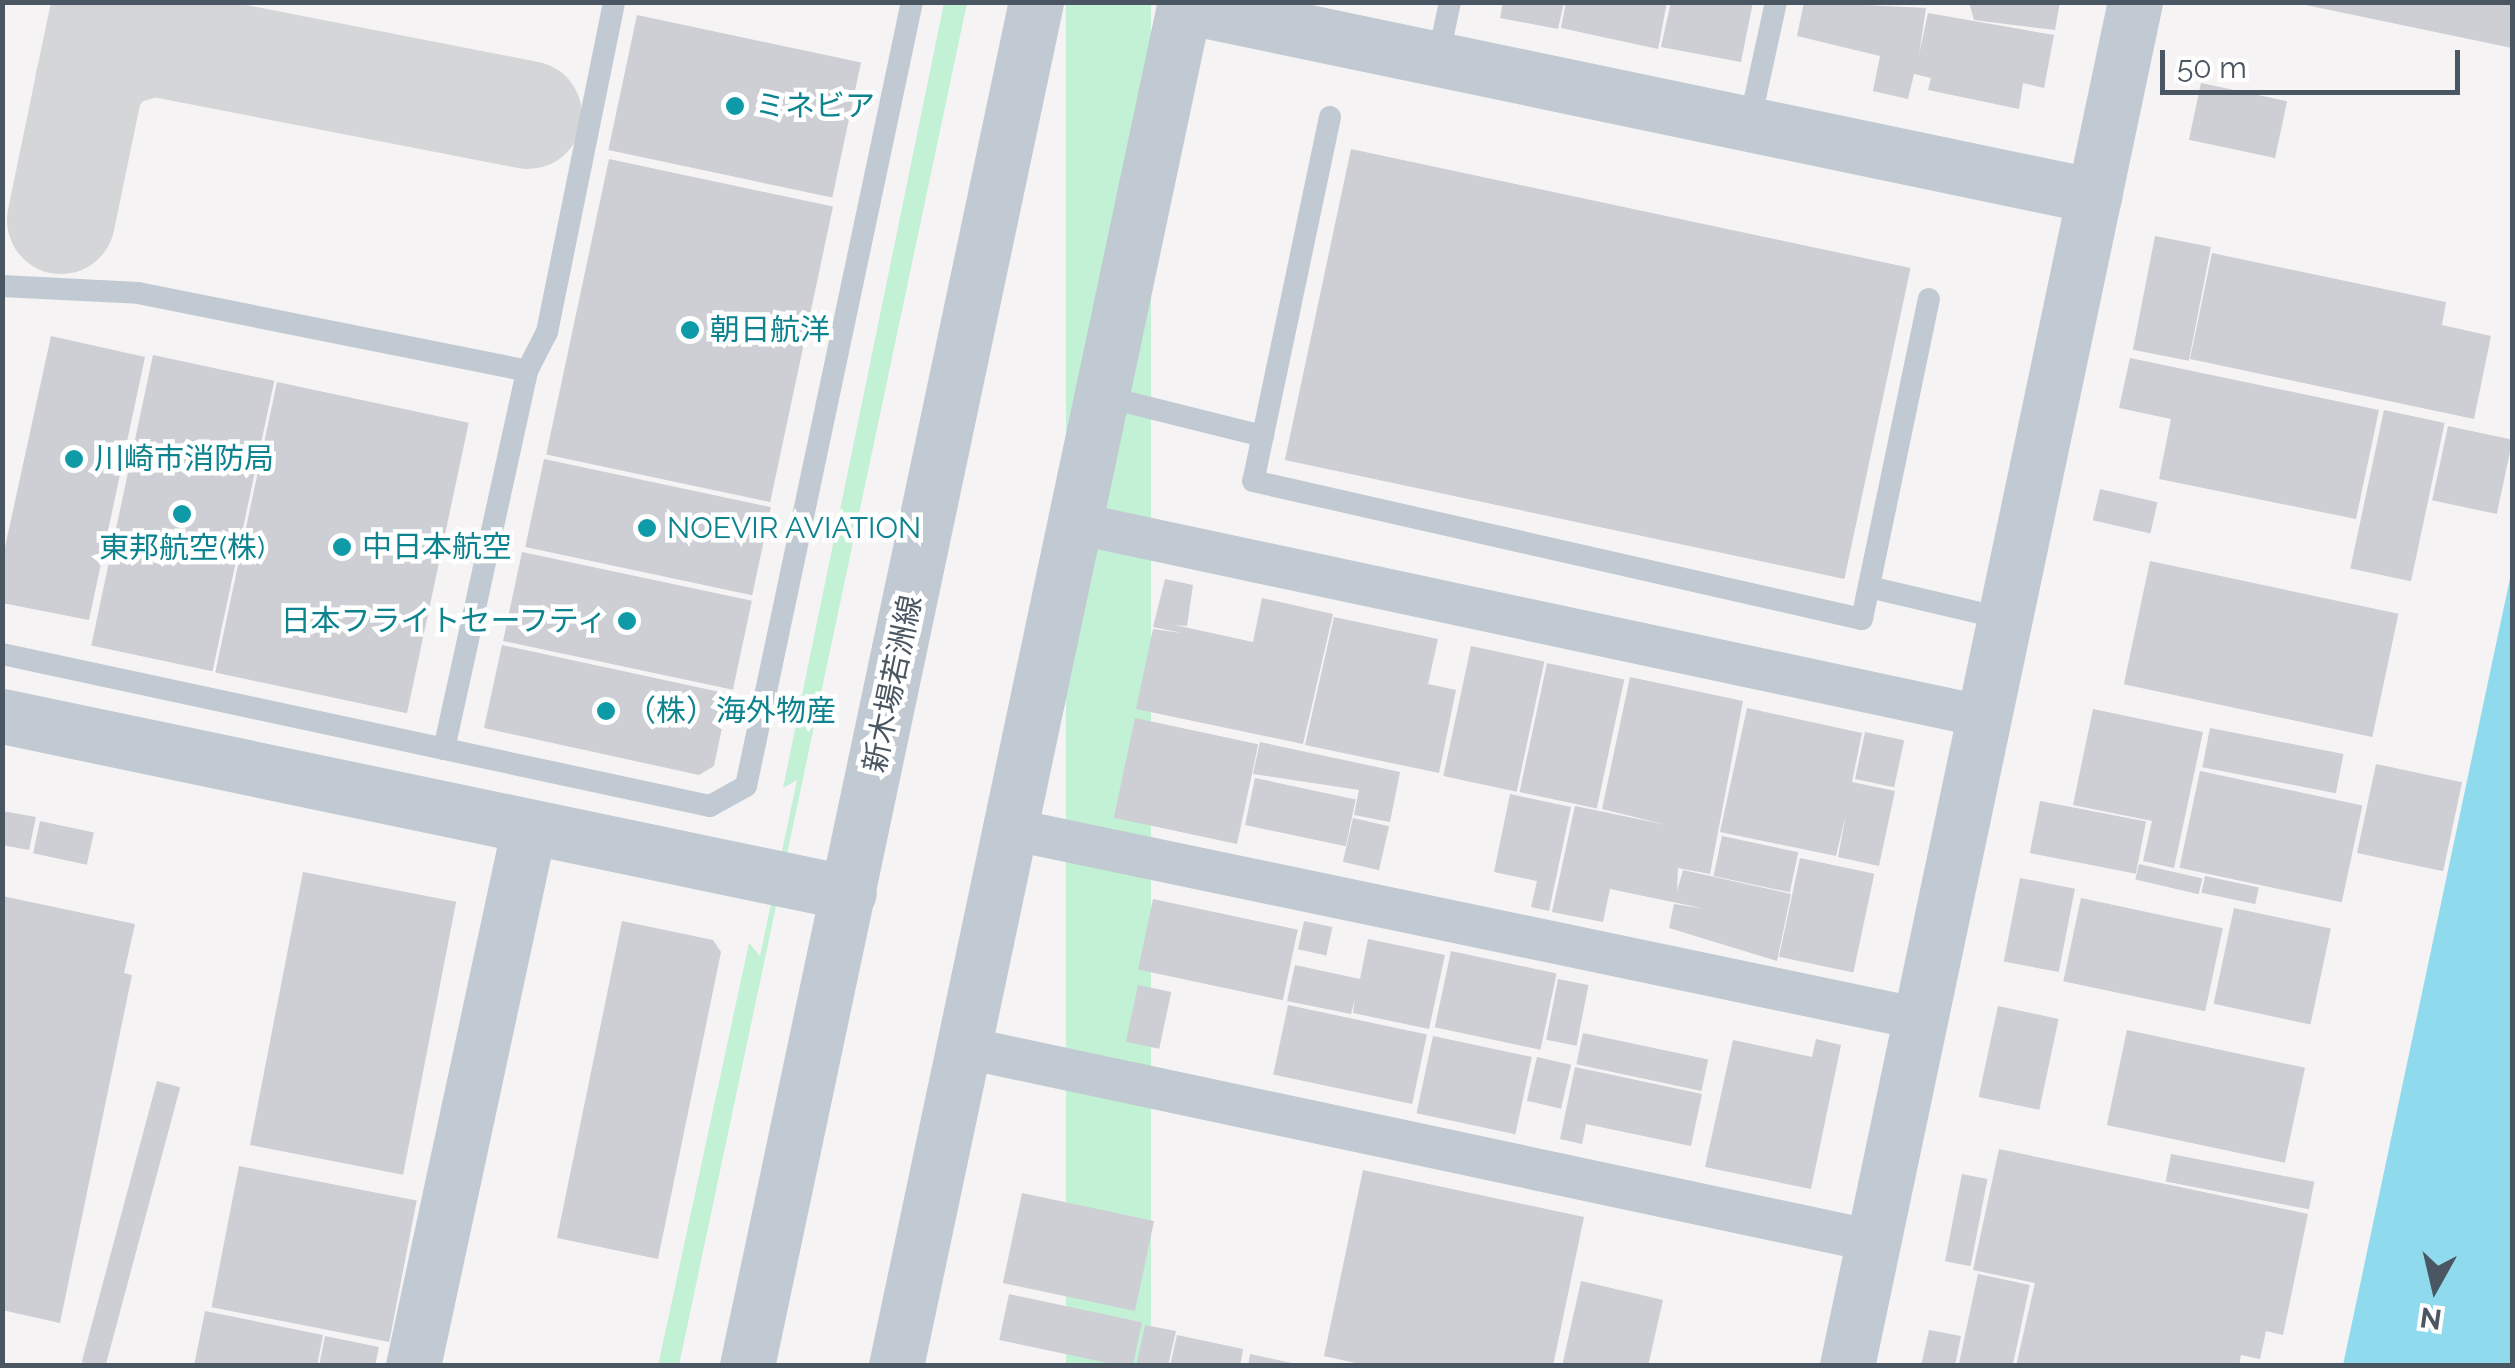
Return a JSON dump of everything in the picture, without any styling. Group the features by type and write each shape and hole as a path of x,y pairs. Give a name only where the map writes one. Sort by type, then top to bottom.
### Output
{"street":[{"name":"新木場若洲線","path":"747,1366 1036,2"},
{"path":"1847,1366 2135,2"},
{"path":"896,1366 1185,4 1445,28 1750,121 2094,196"},
{"path":"1075,524 1984,717"},
{"path":"2,716 850,893"},
{"path":"413,1366 529,827"},
{"path":"1010,829 1920,1020"},
{"path":"962,1047 1874,1241"}],"lane":[{"path":"444,749 527,371 546,332 614,2"},
{"path":"2,654 710,806 746,786 912,2"},
{"path":"1750,121 1776,2"},
{"path":"1330,117 1253,481 1862,618 1929,299"},
{"path":"2,286 138,292 527,371"},
{"path":"1102,396 1263,436"},
{"path":"1870,587 2005,619"}],"green space":[{"path":"944,3 967,3 679,1365 658,1366 749,943 760,956 797,780 783,788"},
{"path":"1066,3 1151,3 1151,1366 1066,1366"}],"water":[{"path":"2512,569 2512,1365 2343,1365"}],"building":[{"path":"1503,2 1564,2 1558,29 1500,18"},
{"path":"1566,2 1667,2 1658,49 1561,28"},
{"path":"1671,2 1753,2 1741,62 1661,47"},
{"path":"1804,2 1926,8 1919,55 1928,13 2054,35 2044,88 2023,83 2019,109 1928,90 1931,78 1914,74 1908,99 1873,91 1880,56 1797,36"},
{"path":"1969,2 2060,2 2055,30 1974,20"},
{"path":"2512,2 2512,48 2301,4"},
{"name":"ミネビア","path":"637,15 861,63 832,198 608,150"},
{"path":"2201,83 2287,101 2275,158 2189,140"},
{"path":"1351,149 1911,268 1844,579 1285,460"},
{"name":"朝日航洋","path":"609,159 833,207 770,502 546,454"},
{"path":"2155,236 2211,247 2189,361 2133,350"},
{"path":"2212,253 2446,302 2442,325 2491,336 2474,419 2190,359"},
{"name":"川崎市消防局","path":"51,336 145,357 89,620 2,603 2,561"},
{"name":"東邦航空(株)","path":"153,355 274,381 213,671 91,646"},
{"path":"2130,358 2379,410 2356,519 2159,479 2171,419 2119,408"},
{"name":"中日本航空","path":"277,382 469,423 407,713 215,673"},
{"path":"2384,410 2445,423 2411,581 2350,568"},
{"path":"2448,426 2512,440 2497,514 2432,500"},
{"name":"NOEVIR AVIATION","path":"544,459 771,507 752,595 525,547"},
{"path":"2100,489 2157,502 2150,533 2093,520"},
{"name":"日本フライトセーフティ","path":"522,552 752,601 733,690 503,641"},
{"path":"2150,561 2398,614 2372,737 2124,684"},
{"path":"1165,579 1193,585 1187,626 1175,625 1253,642 1262,598 1333,614 1303,744 1136,709 1153,629 1182,633 1153,627"},
{"path":"1334,617 1438,639 1428,684 1456,690 1439,773 1305,745"},
{"name":"（株）海外物産","path":"502,645 729,694 714,766 699,775 484,728"},
{"path":"1471,646 1544,662 1517,792 1443,776"},
{"path":"1547,663 1624,679 1597,809 1520,792"},
{"path":"1630,677 1743,701 1710,874 1678,868 1677,891 1683,870 1791,894 1777,961 1669,928 1674,904 1706,909 1610,889 1603,922 1552,912 1575,806 1667,825 1602,809"},
{"path":"1747,708 1862,733 1852,782 1895,791 1879,866 1838,857 1846,814 1836,856 1720,832"},
{"path":"2093,709 2203,732 2174,868 2143,861 2152,821 2073,805"},
{"path":"1135,718 1258,744 1237,844 1114,818"},
{"path":"2210,728 2344,754 2336,793 2202,767"},
{"path":"1865,732 1904,740 1894,787 1855,779"},
{"path":"1260,742 1400,772 1390,822 1354,815 1359,790 1253,774"},
{"path":"2376,764 2462,782 2443,871 2357,853"},
{"path":"2200,771 2362,806 2342,902 2179,868"},
{"path":"1255,778 1356,799 1346,846 1245,825"},
{"path":"1510,794 1571,807 1549,911 1531,907 1537,881 1494,872"},
{"path":"2040,801 2146,822 2136,874 2030,853"},
{"path":"2,811 36,817 29,850 2,845"},
{"path":"1353,818 1389,826 1379,870 1343,862"},
{"path":"40,821 94,832 87,865 33,853"},
{"path":"1722,836 1798,852 1790,892 1713,876"},
{"path":"1800,858 1874,874 1853,973 1779,957"},
{"path":"2139,864 2202,879 2199,894 2135,880"},
{"path":"303,872 456,902 403,1175 250,1145"},
{"path":"2205,876 2259,887 2255,904 2201,893"},
{"path":"2020,878 2075,889 2059,972 2004,961"},
{"path":"2,896 135,924 124,973 132,975 60,1323 2,1310"},
{"path":"2081,898 2223,928 2205,1011 2063,981"},
{"path":"1153,899 1298,930 1283,1000 1138,969"},
{"path":"2234,908 2331,929 2310,1024 2214,1004"},
{"path":"622,921 713,940 721,952 658,1259 557,1238"},
{"path":"1304,921 1332,927 1326,955 1298,949"},
{"path":"1368,939 1445,955 1429,1029 1353,1013 1355,999 1351,1014 1287,1001 1295,965 1360,979"},
{"path":"1451,951 1557,973 1540,1050 1435,1027"},
{"path":"1558,979 1588,985 1577,1046 1546,1040"},
{"path":"1138,985 1171,992 1159,1049 1126,1042"},
{"path":"1288,1005 1427,1035 1412,1104 1273,1074"},
{"path":"1998,1006 2059,1019 2039,1110 1979,1097"},
{"path":"2127,1030 2305,1068 2285,1163 2107,1125"},
{"path":"1583,1033 1708,1060 1702,1091 1576,1064"},
{"path":"1433,1036 1532,1057 1515,1134 1417,1113"},
{"path":"1816,1039 1841,1045 1811,1189 1705,1167 1733,1040 1812,1057"},
{"path":"1537,1057 1571,1065 1561,1109 1527,1101"},
{"path":"1575,1067 1702,1094 1691,1146 1586,1124 1582,1144 1560,1139"},
{"path":"157,1081 180,1087 105,1366 82,1362"},
{"path":"1999,1149 2308,1214 2283,1335 2266,1331 2260,1359 2241,1355 2239,1366 2016,1366 2035,1283 1973,1270"},
{"path":"2171,1154 2314,1182 2309,1209 2166,1181"},
{"path":"239,1166 417,1201 389,1342 212,1307"},
{"path":"1363,1170 1584,1217 1553,1366 1369,1366 1324,1356"},
{"path":"1962,1174 1988,1179 1971,1266 1945,1261"},
{"path":"1022,1193 1154,1221 1135,1311 1003,1283"},
{"path":"1978,1274 2030,1285 2013,1366 1958,1366"},
{"path":"1581,1281 1663,1300 1648,1366 1562,1366"},
{"path":"1009,1294 1142,1322 1133,1366 999,1340"},
{"path":"205,1311 323,1335 317,1366 194,1366"},
{"path":"1145,1325 1176,1331 1168,1366 1136,1366"},
{"path":"1929,1330 1961,1336 1955,1366 1921,1366"},
{"path":"1177,1335 1243,1349 1240,1366 1170,1366"},
{"path":"325,1336 379,1347 375,1366 319,1366"},
{"path":"1250,1354 1296,1364 1248,1366"}],"taxiway":[{"path":"61,220 104,12"},
{"path":"89,83 111,54 153,42 528,115"}],"place":[{"name":"ミネビア","path":"735,106"},
{"name":"朝日航洋","path":"690,330"},
{"name":"川崎市消防局","path":"74,459"},
{"name":"東邦航空(株)","path":"182,514"},
{"name":"NOEVIR AVIATION","path":"647,528"},
{"name":"中日本航空","path":"342,547"},
{"name":"日本フライトセーフティ","path":"627,621"},
{"name":"（株）海外物産","path":"606,711"}]}
